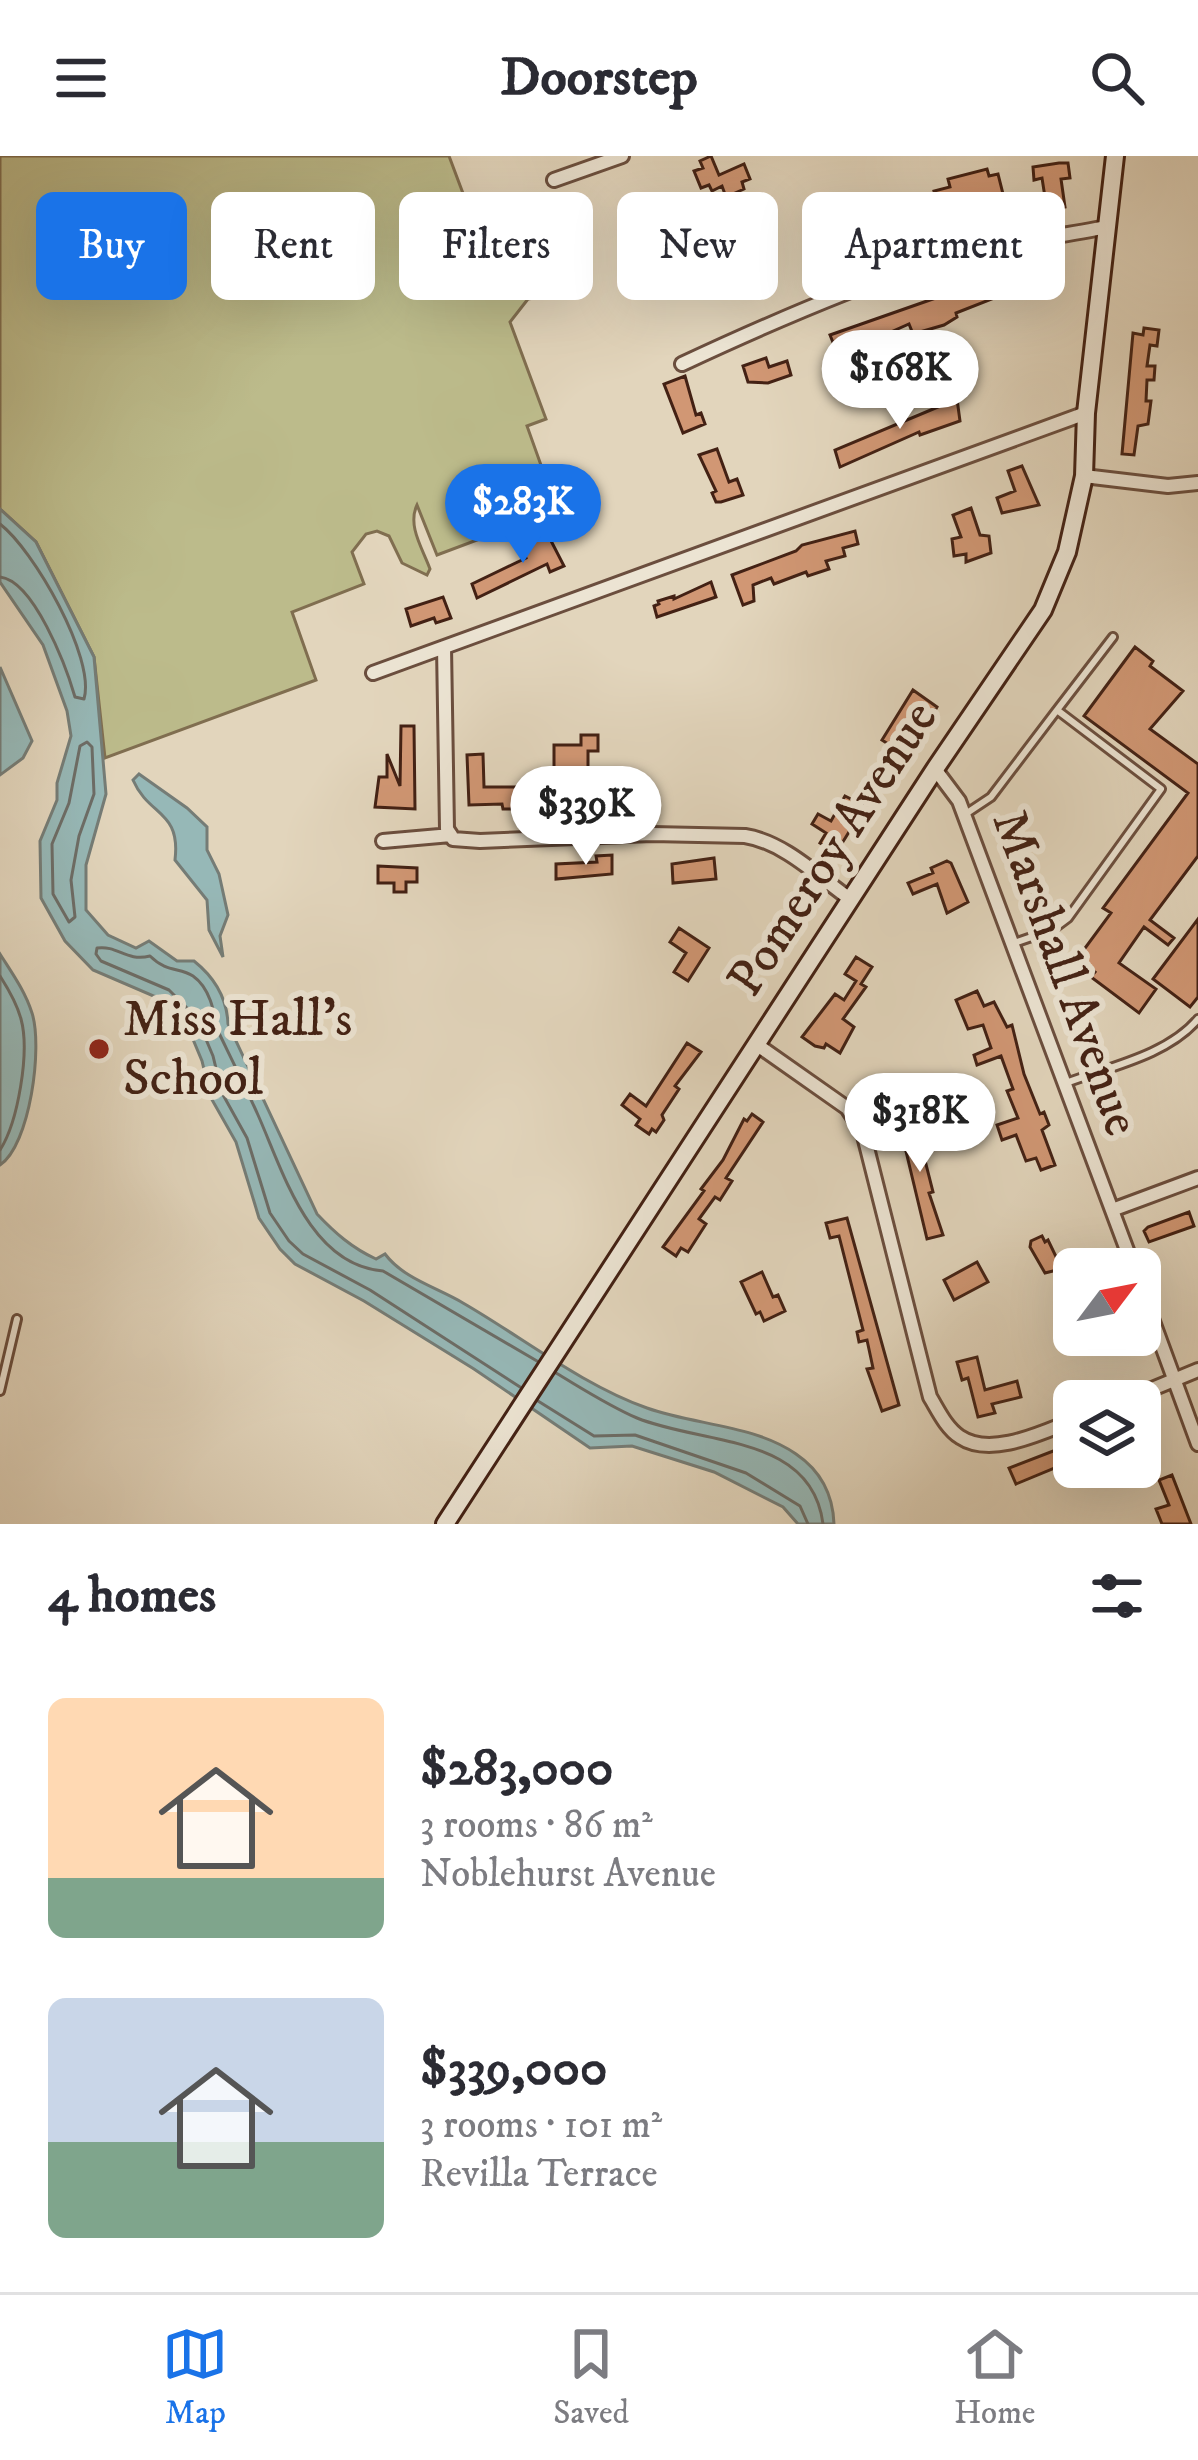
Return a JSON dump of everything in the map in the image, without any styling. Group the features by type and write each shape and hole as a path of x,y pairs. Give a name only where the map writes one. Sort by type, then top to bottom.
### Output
{"street":[{"path":"554,180 622,156"},
{"name":"Pomeroy Avenue","path":"446,1524 1043,610 1067,552 1084,476 1086,413 1115,156"},
{"path":"682,364 923,264 1107,227"},
{"path":"373,673 1086,413"},
{"path":"1084,476 1168,486 1198,483"},
{"path":"444,647 447,830 453,839 652,834 758,838 792,856 850,899"},
{"name":"Marshall Avenue","path":"935,769 965,815 1126,1248"},
{"path":"383,841 451,836"},
{"path":"756,1044 847,1108 863,1132 930,1397 946,1423 960,1437 976,1443 1029,1437 1053,1428"},
{"path":"1112,1210 1198,1178"},
{"path":"1161,1344 1198,1444"},
{"path":"1161,1385 1198,1370"}],"lane":[{"path":"965,815 992,797 1112,637"},
{"path":"1014,943 1052,930 1068,918 1161,789 1057,710"},
{"path":"1063,1084 1151,1051 1198,1019"},
{"path":"0,1390 17,1319"}],"shaded area":[{"path":"0,156 449,156 462,192 399,192 399,300 527,300 510,322 546,419 527,426 557,510 437,555 417,505 415,529 430,569 427,575 402,563 389,536 377,531 366,534 352,552 364,584 292,612 316,680 105,758 94,657 36,542 0,509"}],"water":[{"path":"0,509 36,542 94,657 106,794 86,865 86,910 108,935 136,948 149,941 177,961 194,961 213,981 228,1024 317,1214 359,1250 376,1259 385,1254 411,1276 599,1387 665,1414 780,1444 812,1468 824,1484 834,1524 798,1524 783,1507 714,1472 632,1446 590,1448 474,1369 295,1264 280,1249 259,1218 236,1142 211,1098 187,1025 163,1000 93,970 65,941 41,898 40,841 57,800 57,783 71,736 43,645 0,582"},
{"path":"0,667 32,741 23,758 0,775"},
{"path":"139,774 207,827 207,850 219,874 228,915 220,936 223,957 209,930 207,900 175,860 169,822 140,792 133,780"},
{"path":"0,954 29,1005 36,1048 26,1117 19,1138 0,1165"}],"building":[{"path":"711,156 719,175 744,164 750,179 742,182 744,189 737,192 724,192 722,186 712,191 709,185 701,188 694,171 703,168 700,161"},
{"path":"1068,163 1070,178 1061,179 1063,192 1044,192 1042,178 1034,180 1033,167"},
{"path":"987,169 989,176 998,174 1002,192 934,192 950,187 948,179"},
{"path":"930,300 989,300 956,313 944,325 913,334 909,324 846,352 843,342 834,345 830,335"},
{"path":"1144,328 1159,330 1157,346 1150,345 1147,366 1155,366 1154,380 1147,380 1148,424 1138,426 1134,455 1122,454 1133,333 1143,335"},
{"path":"766,358 769,367 787,361 791,375 768,383 748,382 743,366"},
{"path":"685,376 696,415 701,413 705,424 683,433 664,384"},
{"path":"957,399 960,421 919,432 840,467 835,450"},
{"path":"717,449 729,482 737,479 743,495 721,502 716,502 712,493 716,491 699,455"},
{"path":"1022,466 1039,505 1002,513 997,498 1015,491 1008,471"},
{"path":"971,508 980,535 989,536 991,553 966,562 966,554 954,556 952,539 961,537 953,515"},
{"path":"855,531 858,544 843,548 845,556 826,561 829,569 753,585 754,601 743,605 732,575 802,545"},
{"path":"547,533 564,566 550,572 547,564 477,598 472,584 526,558 522,548"},
{"path":"711,582 716,597 657,617 654,606 658,601"},
{"path":"443,597 451,618 411,626 406,609"},
{"path":"1135,647 1153,661 1150,666 1183,691 1150,729 1198,764 1198,856 1150,920 1174,938 1168,945 1144,927 1119,963 1156,989 1139,1013 1091,977 1095,972 1077,959 1111,913 1103,908 1188,793 1084,716"},
{"path":"913,690 937,707 927,725 916,723 899,751 882,740"},
{"path":"401,726 414,726 415,809 375,807 379,777 387,777 387,754 400,786"},
{"path":"581,735 598,735 598,751 588,751 588,797 557,793 558,807 540,808 540,777 554,773 554,745 581,745"},
{"path":"483,754 484,787 517,787 517,809 503,809 502,804 469,805 467,755"},
{"path":"845,796 865,806 836,853 820,843 826,833 812,824 818,814 831,821"},
{"path":"612,855 612,874 556,879 556,864 597,862 596,856"},
{"path":"714,858 716,879 673,883 672,864"},
{"path":"947,861 968,902 947,913 937,884 913,894 908,883"},
{"path":"378,866 417,868 417,882 406,882 406,892 394,892 394,883 378,883"},
{"path":"1198,919 1198,997 1190,1007 1153,979"},
{"path":"679,928 709,948 688,981 674,972 686,953 670,942"},
{"path":"856,957 872,967 861,984 866,987 843,1019 854,1027 840,1053 826,1044 815,1046 802,1037 835,994 844,1000 856,981 845,974"},
{"path":"977,991 984,1006 994,1002 1007,1027 1012,1025 1024,1074 1049,1125 1042,1130 1055,1165 1041,1170 1036,1158 1026,1161 1016,1135 1002,1140 997,1125 1018,1118 1007,1091 1013,1089 1001,1056 977,1065 974,1055 991,1048 983,1025 968,1029 956,1000"},
{"path":"687,1043 701,1052 675,1086 679,1089 662,1115 664,1120 649,1134 636,1125 640,1119 622,1105 630,1094 646,1106"},
{"path":"913,1113 943,1235 927,1239 898,1118"},
{"path":"752,1114 763,1122 726,1178 732,1181 699,1219 706,1224 688,1252 681,1248 676,1256 663,1247 704,1191 744,1119"},
{"path":"1189,1212 1194,1226 1149,1242 1144,1231 1148,1227"},
{"path":"847,1218 899,1405 882,1411 867,1369 873,1368 867,1340 859,1342 857,1332 863,1330 839,1236 830,1238 826,1223"},
{"path":"1042,1236 1048,1240 1053,1271 1045,1273 1031,1241"},
{"path":"977,1262 988,1282 954,1300 944,1280"},
{"path":"762,1272 785,1311 764,1321 741,1282"},
{"path":"977,1357 985,1390 1017,1381 1021,1397 992,1404 995,1413 978,1417 968,1378 962,1380 957,1362"},
{"path":"1053,1451 1053,1469 1016,1484 1009,1468"},
{"path":"1172,1475 1191,1524 1162,1524 1156,1509 1169,1505 1161,1479"}],"place":[{"name":"Miss Hall's School","path":"99,1049"}]}
